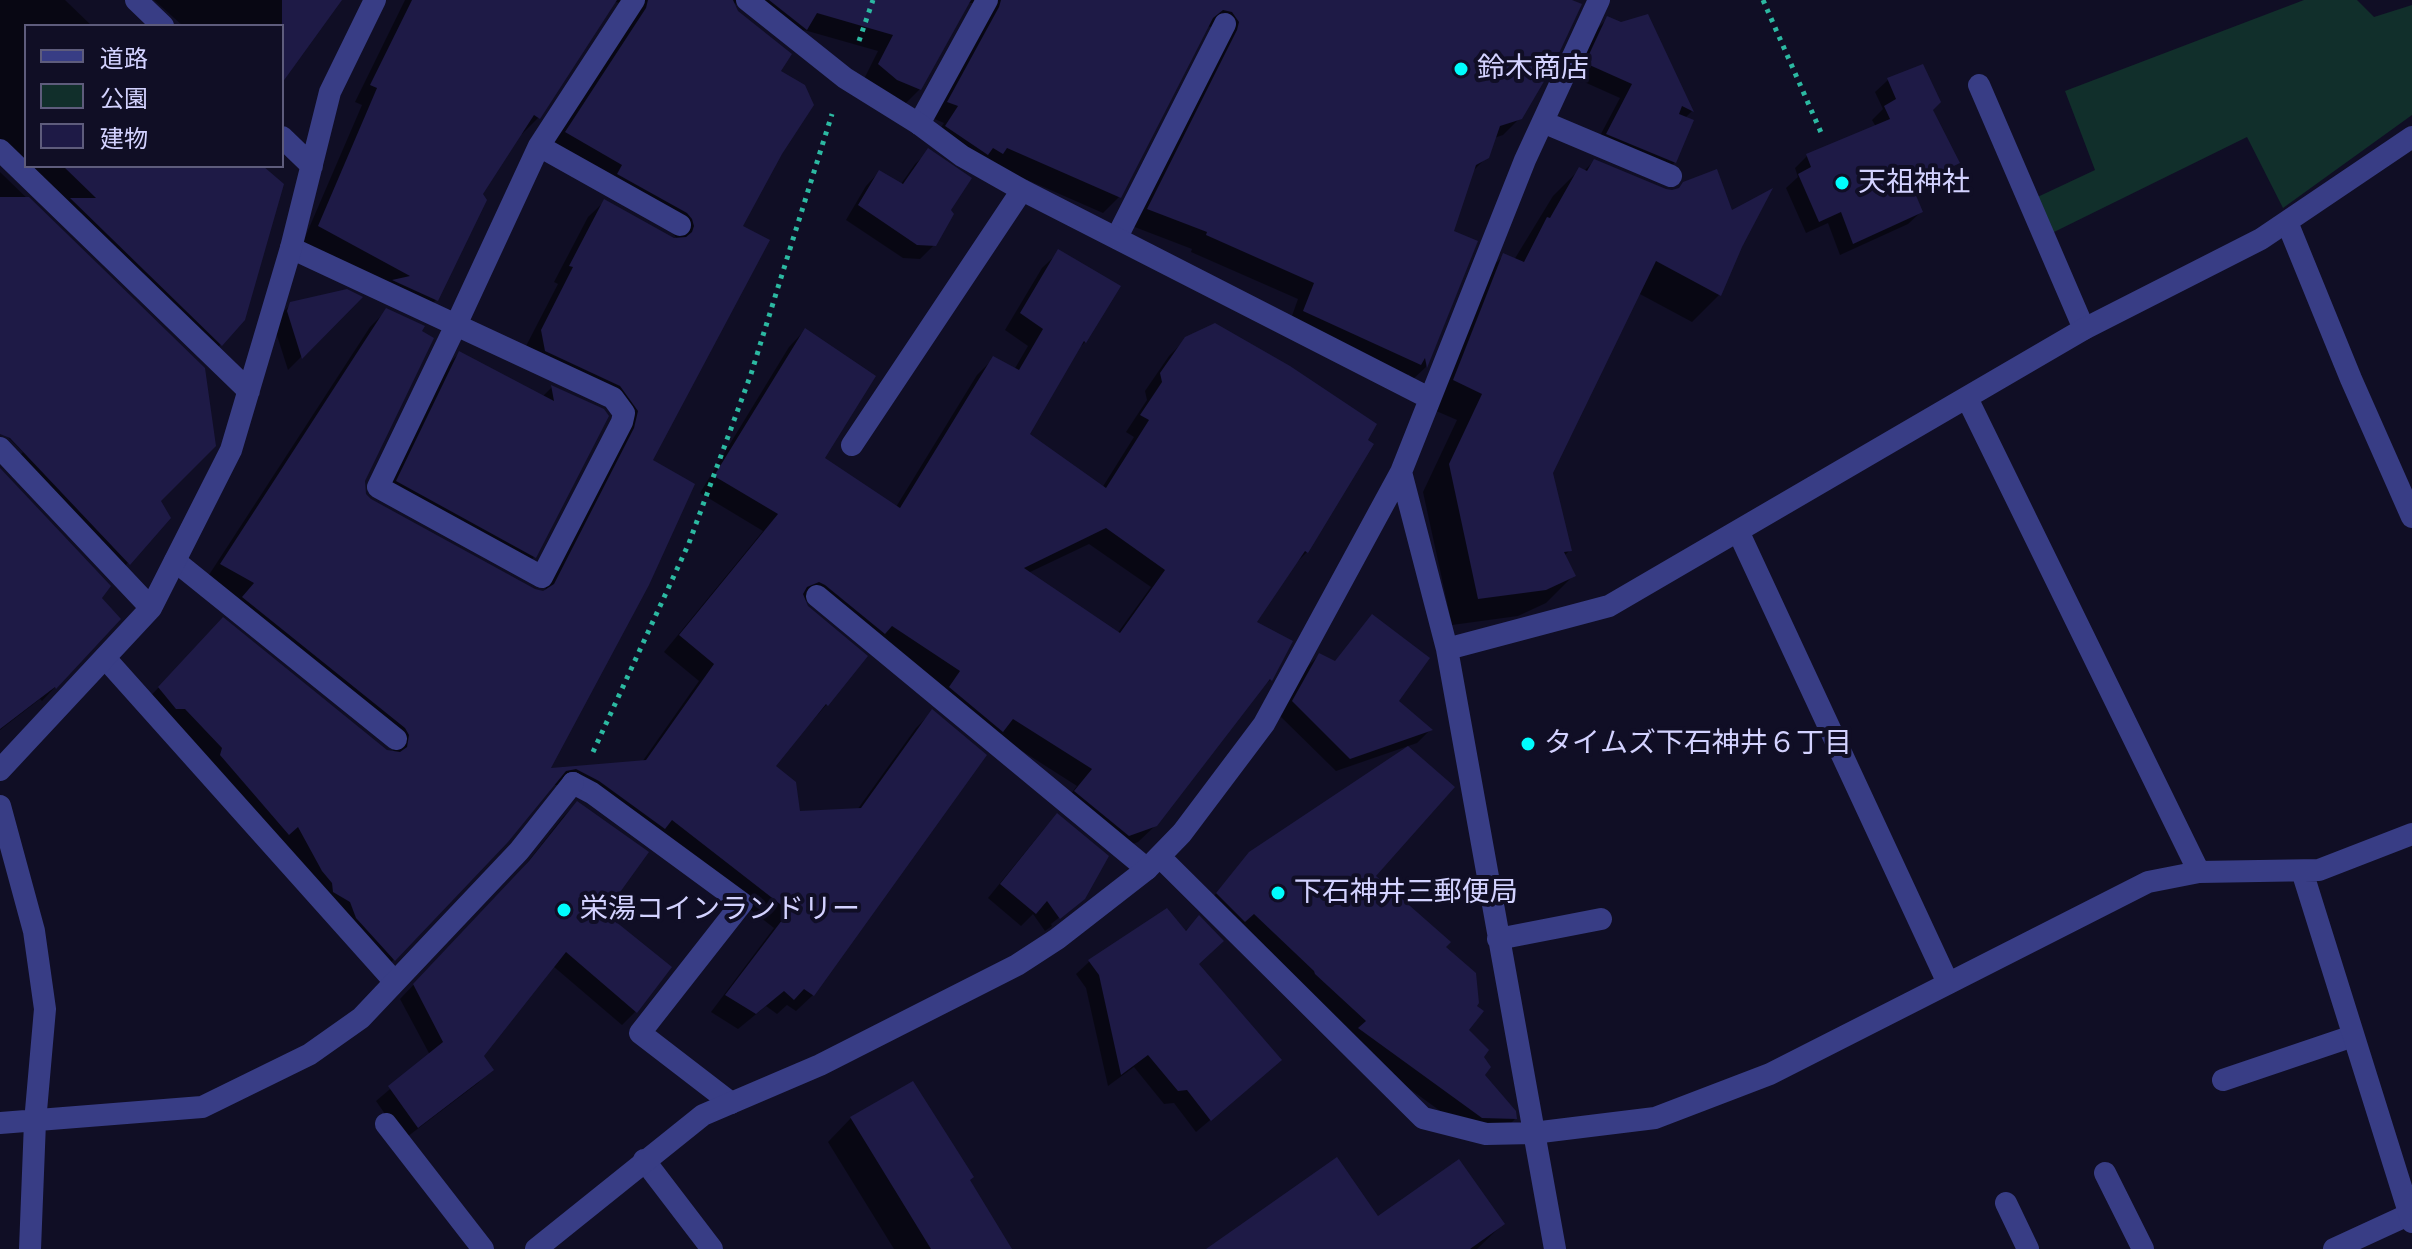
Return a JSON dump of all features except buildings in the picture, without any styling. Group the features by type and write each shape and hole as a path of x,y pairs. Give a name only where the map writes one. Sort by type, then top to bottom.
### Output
{"street":[{"path":"136,0 161,24"},
{"path":"0,770 151,608 231,450 291,248 330,92 375,0"},
{"path":"291,248 456,325 613,398 624,413 622,422 542,577 378,487 456,325 539,146 634,0"},
{"path":"747,0 845,78 919,124 962,156 1022,190 1429,398"},
{"path":"919,124 987,0"},
{"path":"536,1249 703,1115 820,1065 1017,965 1057,939 1154,863 1182,833 1264,724 1401,472 1525,160 1599,0"},
{"path":"1117,237 1225,24"},
{"path":"1979,85 2084,329"},
{"path":"1543,122 1671,176"},
{"path":"1447,649 1609,606 2084,329 2261,239 2412,137"},
{"path":"284,139 312,166"},
{"path":"539,146 680,225"},
{"path":"0,150 249,391"},
{"path":"852,445 1022,190"},
{"path":"2287,222 2412,517"},
{"path":"1967,398 2199,872"},
{"path":"0,448 151,608"},
{"path":"1401,472 1447,649 1555,1249"},
{"path":"1738,531 1948,983"},
{"path":"175,561 396,739"},
{"path":"817,596 1154,863 1423,1118 1486,1134 1533,1133 1655,1118 1770,1074 2148,882 2199,872 2319,870 2412,834"},
{"path":"105,658 394,981"},
{"path":"0,1123 202,1107 310,1054 361,1018 519,851 573,783 592,793 742,903 640,1033 731,1103"},
{"path":"0,806 34,931 45,1009 35,1122 30,1249"},
{"path":"2302,871 2353,1036 2406,1180 2411,1218 2334,1249"},
{"path":"1498,939 1601,919"},
{"path":"2223,1080 2353,1036"},
{"path":"386,1124 483,1249"},
{"path":"644,1160 712,1249"},
{"path":"2105,1173 2143,1249"},
{"path":"2006,1203 2028,1249"}],"path":[{"path":"1763,0 1823,137"},
{"path":"573,783 596,748 689,543 751,374 845,78"}],"green space":[{"path":"2304,0 2357,0 2374,17 2412,5 2412,115 2283,208 2247,137 2050,234 2029,201 2095,170 2065,91"}],"place":[{"name":"鈴木商店","path":"1461,69"},
{"name":"天祖神社","path":"1842,183"},
{"name":"タイムズ下石神井６丁目","path":"1528,744"},
{"name":"下石神井三郵便局","path":"1278,893"},
{"name":"栄湯コインランドリー","path":"564,910"}]}
